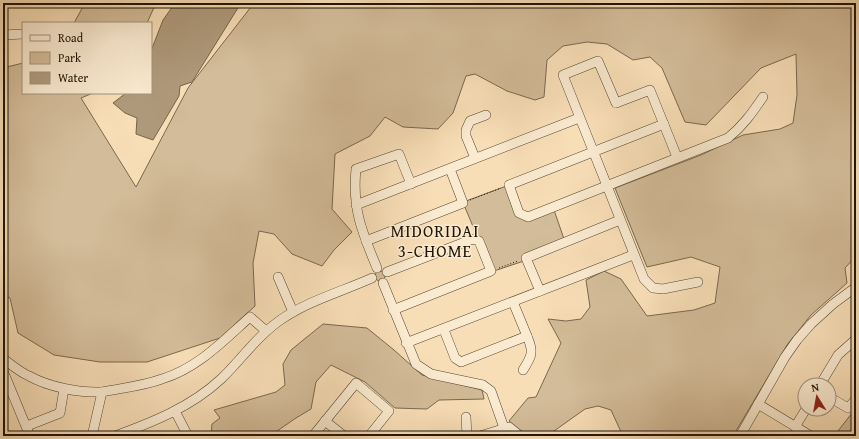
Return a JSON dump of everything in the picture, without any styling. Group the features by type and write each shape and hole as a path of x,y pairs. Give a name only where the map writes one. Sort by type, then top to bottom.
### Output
{"street":[{"path":"3,35 22,34"},
{"path":"677,157 650,90 616,103 598,61 562,75 644,280 653,288 663,289 698,282"},
{"path":"664,124 509,185 520,214 528,217 728,138 741,127 751,115 762,97"},
{"path":"475,158 466,136 466,130 470,121 486,115"},
{"path":"356,205 579,118"},
{"path":"377,268 359,223 354,187 356,169 399,154 411,184"},
{"path":"366,241 463,203 450,169"},
{"path":"540,291 526,258 620,220"},
{"path":"387,272 473,239 479,241 491,271 393,310"},
{"path":"406,344 634,255"},
{"path":"372,278 377,283 383,283 387,279 387,272 384,268 377,268"},
{"path":"372,278 372,274 377,268"},
{"path":"278,277 292,312"},
{"path":"115,436 147,424 175,411 201,395 221,379 266,331 292,312 372,278"},
{"path":"383,283 406,344 416,364 431,374 483,385 491,391 504,428"},
{"path":"740,436 797,340 811,324 833,304 856,287"},
{"path":"513,302 532,346 532,354 523,370"},
{"path":"3,361 5,360 29,377 64,389 102,392 163,379 189,368 210,354 250,316 266,331"},
{"path":"444,330 455,358 461,362 527,336"},
{"path":"825,377 838,355 856,339"},
{"path":"3,371 30,436"},
{"path":"313,436 356,383 389,411 369,436"},
{"path":"27,426 60,413 64,389"},
{"path":"92,436 102,392"},
{"path":"837,402 848,408 856,399"},
{"path":"758,404 811,436"},
{"path":"175,411 188,436"},
{"path":"466,416 467,436"},
{"path":"795,427 801,417"},
{"path":"325,421 344,436"},
{"path":"480,436 509,427 520,436"}],"path":[{"path":"463,203 509,185"},
{"path":"491,271 526,258"}],"green space":[{"path":"85,3 156,3 147,22 75,22"},
{"path":"254,3 856,3 856,256 845,268 847,283 811,315 787,345 733,436 619,436 622,434 611,410 598,406 585,409 547,436 528,436 509,421 528,398 536,397 561,343 548,319 566,321 581,319 590,307 586,280 604,271 621,279 647,316 694,310 715,303 720,267 691,257 647,267 615,188 701,155 743,135 780,129 793,123 797,95 796,54 761,68 706,125 685,122 662,68 650,57 633,60 607,44 587,42 563,46 547,60 544,97 535,100 507,91 475,74 466,76 453,113 438,129 403,127 385,117 370,136 335,154 332,209 352,232 334,250 322,266 292,254 274,234 259,231 253,263 255,306 220,338 147,362 100,362 54,355 18,333 10,298 3,295 3,68 22,63 22,94 91,94 81,98 136,187 188,88"},
{"path":"509,185 518,217 554,210 564,239 524,261 494,271 464,205 466,201"},
{"path":"380,271 385,276 380,281 375,276"},
{"path":"323,324 367,328 422,375 482,390 484,399 439,400 427,409 395,408 365,382 331,365 316,382 311,409 270,436 211,436 212,424 220,418 214,410 276,392 285,385 283,364 291,350"},
{"path":"856,408 856,436 834,436"}],"water":[{"path":"175,3 241,3 192,82 180,86 179,96 153,140 136,134 137,118 125,113 113,103 125,94 152,94 152,48 163,20"}],"district":[{"name":"MIDORIDAI 3-CHOME","path":"435,241"}]}
